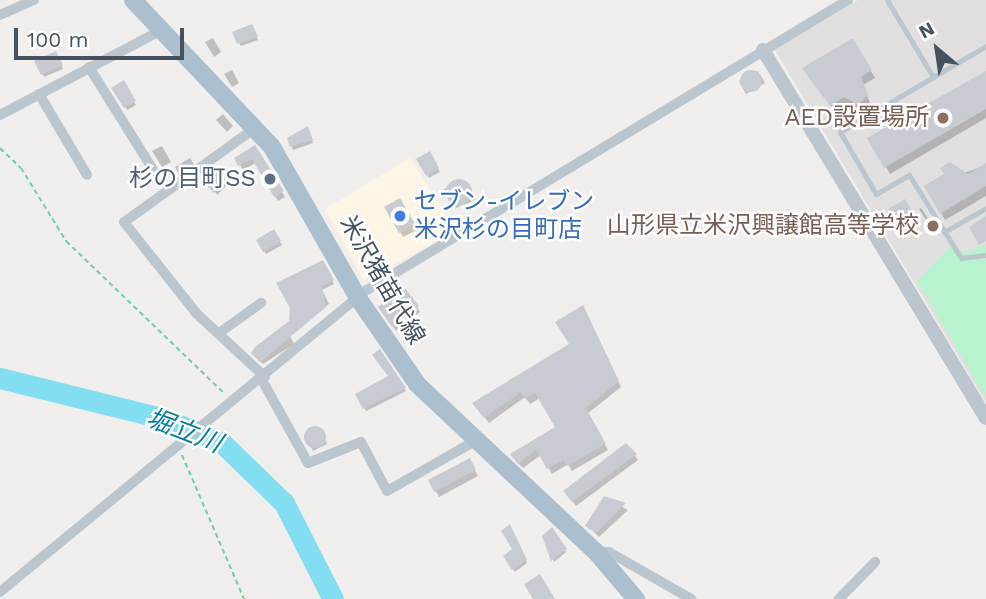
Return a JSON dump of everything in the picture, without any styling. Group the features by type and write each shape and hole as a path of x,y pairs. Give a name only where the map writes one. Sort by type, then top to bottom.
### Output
{"main road":[{"name":"米沢猪苗代線","path":"133,0 254,128 290,172 358,298 417,384 596,552 636,599"}],"street":[{"path":"0,15 34,0"},
{"path":"0,592 234,403 358,298 848,0"},
{"path":"0,115 162,30"},
{"path":"763,50 986,418"},
{"path":"89,67 153,170"},
{"path":"40,94 87,175"},
{"path":"254,128 124,222 219,332 263,378 308,463 361,442 387,491 475,441"},
{"path":"219,332 261,303"},
{"path":"596,552 609,552 691,599"},
{"path":"839,599 875,562"}],"lane":[{"path":"887,0 933,77"},
{"path":"986,46 840,132 876,194 909,175 961,258 986,255"},
{"path":"944,232 986,208"}],"path":[{"path":"0,148 21,168 66,241 234,403"},
{"path":"179,448 244,599"}],"shaded area":[{"name":"山形県立米沢興譲館高等学校","path":"858,0 986,0 986,403 775,50"},
{"path":"410,158 456,231 364,280 325,209"}],"green space":[{"path":"986,243 986,398 917,281 951,246 967,253"}],"building":[{"path":"252,24 258,37 237,44 232,32"},
{"path":"853,38 872,70 861,77 868,95 858,105 844,97 830,106 802,68"},
{"path":"56,51 63,65 41,75 34,61"},
{"path":"751,70 761,77 762,81 755,91 751,92 741,85 740,81 747,71"},
{"path":"986,71 986,109 884,168 867,138"},
{"path":"124,80 136,101 124,108 111,88"},
{"path":"308,126 313,140 290,147 287,138"},
{"path":"255,145 284,191 274,197 252,159 238,166 234,158"},
{"path":"430,151 439,168 426,176 416,159"},
{"path":"950,162 968,174 986,163 986,186 940,214 924,186 944,174 940,168"},
{"path":"214,167 227,181 214,193 204,183"},
{"path":"459,179 468,183 472,192 468,201 459,205 450,201 446,192 450,183"},
{"name":"セブン-イレブン 米沢杉の目町店","path":"400,198 415,224 399,233 384,207"},
{"path":"905,199 913,213 896,223 888,209"},
{"path":"986,216 986,241 979,245 969,227"},
{"path":"274,229 281,241 263,252 256,240"},
{"path":"323,260 334,280 322,286 326,307 260,362 251,353 255,347 289,321 290,308 276,283"},
{"path":"404,287 419,306 392,327 378,307"},
{"path":"583,305 619,381 586,408 606,444 567,466 563,460 547,469 536,450 518,464 510,454 555,427 535,393 525,399 521,392 484,418 472,403 569,344 555,322"},
{"path":"380,349 406,388 363,409 355,394 388,376 372,355"},
{"path":"315,426 323,429 326,437 323,445 315,448 307,445 304,437 307,429"},
{"path":"626,443 637,454 572,502 563,491"},
{"path":"470,458 476,470 434,492 428,480"},
{"path":"604,496 626,503 596,533 585,526"},
{"path":"510,524 527,560 512,570 503,556 512,549 501,531"},
{"path":"552,527 567,549 551,561 542,536"},
{"path":"540,574 555,599 533,599 524,584"}],"waterway":[{"name":"堀立川","path":"0,378 162,418 221,442 284,503 333,599"}],"place":[{"name":"AED設置場所","path":"943,118"},
{"name":"杉の目町SS","path":"270,179"},
{"name":"セブン-イレブン 米沢杉の目町店","path":"400,216"},
{"name":"山形県立米沢興譲館高等学校","path":"933,226"}]}
